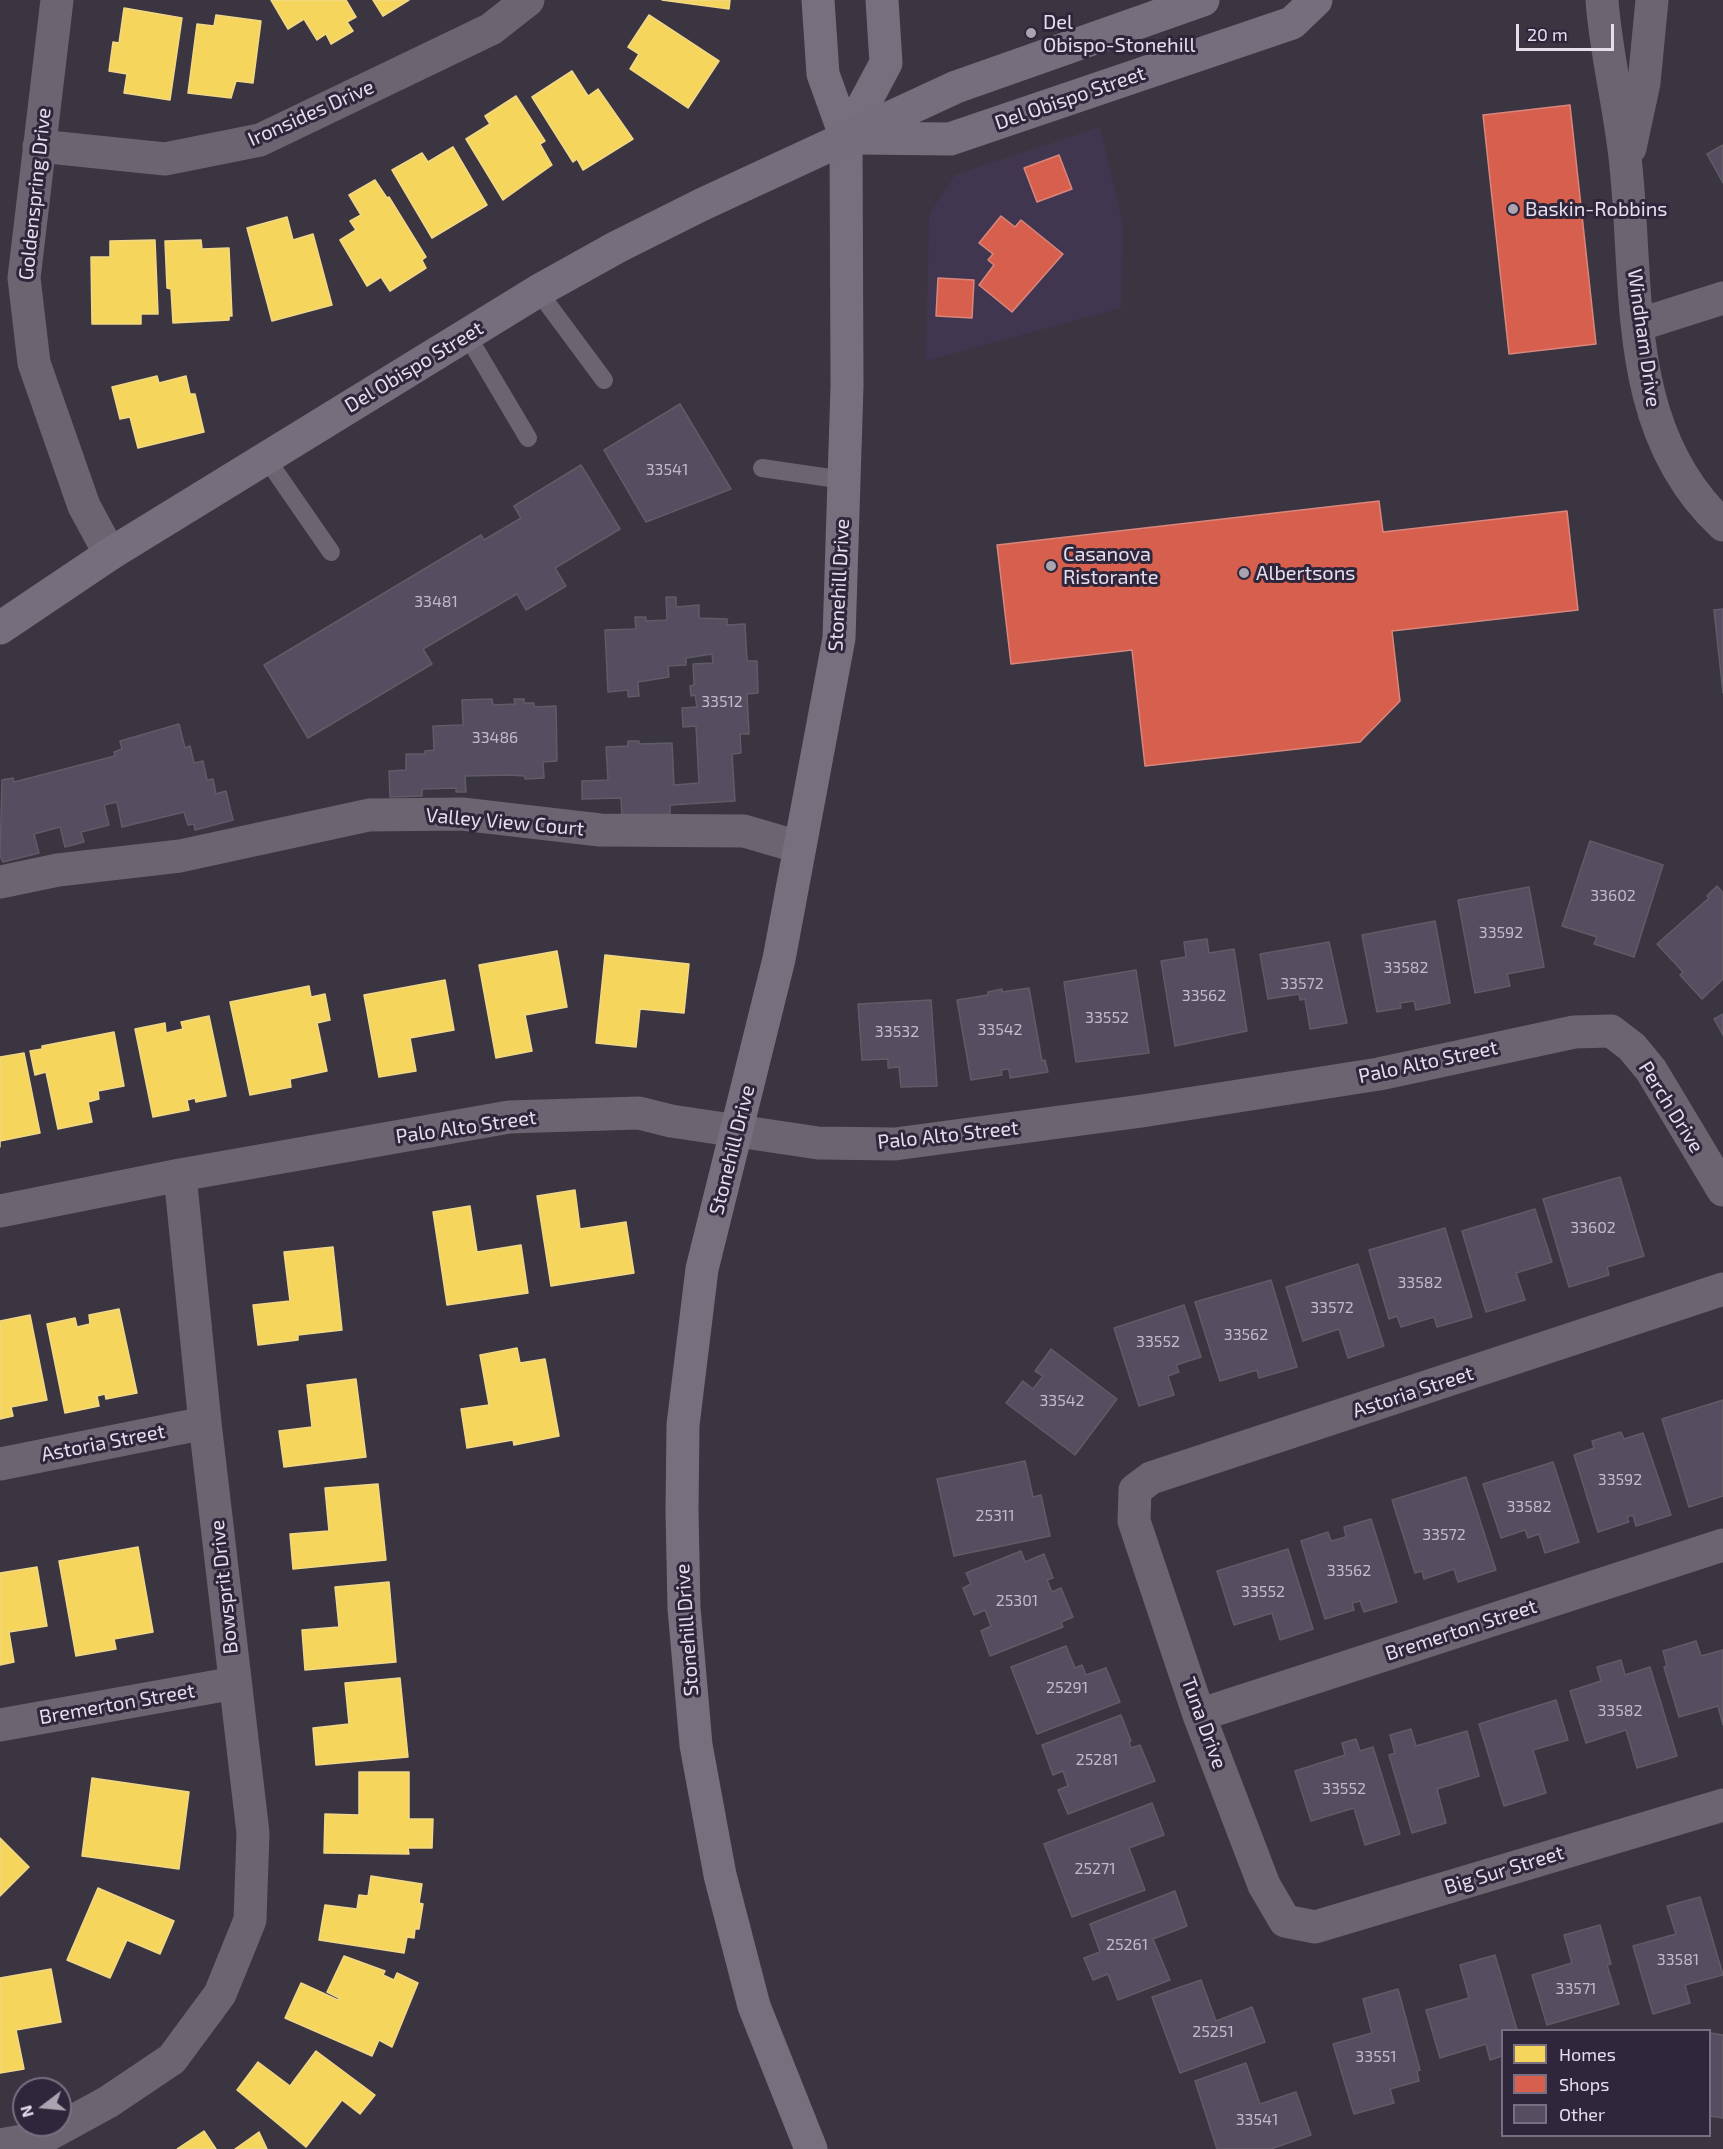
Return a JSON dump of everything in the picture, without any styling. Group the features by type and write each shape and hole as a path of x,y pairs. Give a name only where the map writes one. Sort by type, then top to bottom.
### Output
{"main road":[{"name":"Stonehill Drive","path":"811,2149 754,2006 720,1875 696,1745 684,1608 683,1425 702,1269 779,958 839,638 847,386 846,138 823,74 818,0"},
{"name":"Stonehill Drive","path":"846,138 886,63 882,0"},
{"name":"Del Obispo Street","path":"0,628 110,554 538,291 703,204 956,87 1203,0"},
{"name":"Del Obispo Street","path":"846,138 950,139 1292,23 1316,0"}],"street":[{"name":"Goldenspring Drive","path":"57,0 24,278 34,363 84,506 110,554"},
{"name":"Ironsides Drive","path":"39,146 165,159 260,140 491,29 528,0"},
{"name":"Windham Drive","path":"1602,0 1605,47 1626,165 1638,325 1646,383 1657,428 1676,468 1702,506 1723,525"},
{"name":"Windham Drive","path":"1626,165 1644,83 1652,0"},
{"path":"1638,325 1723,298"},
{"name":"Valley View Court","path":"0,882 58,870 180,856 369,815 462,814 600,830 744,831 799,847"},
{"name":"Palo Alto Street","path":"0,1211 180,1175 510,1117 639,1113 670,1121 818,1143 895,1144 1142,1111 1379,1074 1574,1032 1611,1031"},
{"name":"Perch Drive","path":"1611,1031 1632,1047 1651,1070 1723,1190"},
{"name":"Bowsprit Drive","path":"0,2145 44,2137 108,2102 172,2059 220,1994 250,1920 253,1833 180,1175"},
{"name":"Astoria Street","path":"1134,1521 1135,1490 1151,1478 1723,1289"},
{"name":"Astoria Street","path":"0,1464 206,1423"},
{"name":"Tuna Drive","path":"1134,1521 1199,1715 1264,1885 1285,1921"},
{"name":"Bremerton Street","path":"1199,1715 1723,1545"},
{"name":"Bremerton Street","path":"0,1725 235,1683"},
{"name":"Big Sur Street","path":"1285,1921 1315,1927 1723,1805"}],"lane":[{"path":"538,291 604,380"},
{"path":"467,335 528,438"},
{"path":"266,458 331,552"},
{"path":"762,468 844,480"}],"shaded area":[{"path":"1100,127 1123,225 1121,308 926,361 929,214 955,175"}],"building: Homes":[{"path":"271,0 346,0 356,17 347,22 353,31 331,44 326,34 317,40 304,19 288,29"},
{"path":"373,0 409,0 383,16"},
{"path":"662,0 730,0 729,9"},
{"path":"124,8 182,18 170,100 124,93 127,74 109,71 113,42 119,43"},
{"path":"216,15 261,21 253,83 236,81 231,98 188,93 197,24 214,26"},
{"path":"649,15 719,61 688,108 630,69 639,54 628,47"},
{"path":"572,71 588,96 598,89 633,139 583,170 577,159 573,162 532,97"},
{"path":"516,96 545,141 540,144 552,165 503,200 466,139 490,124 485,116"},
{"path":"453,147 487,205 432,238 392,170 422,153 428,162"},
{"path":"375,180 387,198 389,197 426,257 422,260 426,268 390,291 381,277 367,286 340,240 356,230 350,221 361,215 349,195"},
{"path":"287,217 293,240 313,234 332,305 272,321 247,228"},
{"path":"155,240 158,314 141,314 141,324 92,324 91,257 110,257 110,241"},
{"path":"201,240 202,249 229,248 232,316 229,316 229,320 173,323 171,289 167,288 165,241"},
{"path":"157,376 159,383 186,376 190,394 195,394 204,432 138,448 130,417 120,419 112,387"},
{"path":"557,951 567,1007 525,1015 532,1051 496,1058 479,965"},
{"path":"605,955 689,964 684,1013 640,1009 636,1047 596,1043"},
{"path":"445,980 454,1030 410,1038 416,1071 379,1077 364,995"},
{"path":"309,986 311,997 325,994 330,1020 317,1023 327,1071 290,1079 291,1087 250,1095 230,1002"},
{"path":"209,1016 226,1096 196,1102 195,1098 187,1100 189,1110 153,1117 135,1029 165,1023 166,1033 183,1029 181,1022"},
{"path":"114,1032 124,1086 98,1091 99,1099 88,1102 92,1122 58,1129 46,1072 35,1075 30,1051 42,1049 42,1046"},
{"path":"24,1053 40,1133 0,1141 0,1057"},
{"path":"575,1190 580,1229 626,1222 634,1273 551,1286 537,1196"},
{"path":"470,1206 477,1252 521,1245 528,1293 447,1305 433,1212"},
{"path":"333,1247 342,1330 298,1335 298,1340 258,1345 253,1305 290,1301 284,1252"},
{"path":"119,1309 137,1393 106,1399 105,1394 97,1396 99,1406 65,1413 47,1324 75,1318 77,1327 90,1324 89,1315"},
{"path":"30,1315 47,1400 11,1407 13,1416 0,1419 0,1321"},
{"path":"517,1348 520,1363 545,1359 559,1436 514,1445 513,1440 467,1448 461,1409 489,1405 480,1355"},
{"path":"356,1379 366,1457 284,1467 279,1431 312,1427 307,1385"},
{"path":"378,1484 386,1560 293,1569 290,1534 329,1531 325,1488"},
{"path":"138,1547 153,1632 114,1639 116,1649 76,1656 59,1561"},
{"path":"37,1567 47,1626 9,1632 14,1662 0,1665 0,1573"},
{"path":"389,1582 396,1662 305,1670 302,1630 339,1627 335,1587"},
{"path":"400,1678 408,1757 316,1765 313,1728 349,1724 345,1683"},
{"path":"359,1772 409,1772 409,1819 433,1819 432,1848 408,1848 409,1854 324,1853 325,1814 359,1815"},
{"path":"92,1778 189,1792 179,1869 82,1856"},
{"path":"0,1838 29,1867 0,1896"},
{"path":"371,1876 422,1884 419,1903 423,1904 419,1929 415,1929 414,1938 407,1937 404,1953 319,1940 325,1905 357,1909 359,1895 368,1896"},
{"path":"98,1888 174,1921 160,1954 127,1940 110,1978 67,1960"},
{"path":"344,1956 385,1971 383,1975 394,1980 397,1973 418,1983 392,2047 379,2040 372,2056 285,2018 301,1983 338,2000 339,1998 327,1992"},
{"path":"51,1969 61,2022 16,2030 24,2069 0,2073 0,1978"},
{"path":"316,2051 375,2095 360,2114 342,2100 306,2147 237,2090 258,2062 290,2086"},
{"path":"204,2131 216,2149 177,2149"},
{"path":"259,2132 267,2149 235,2149"}],"building: Shops":[{"path":"1570,105 1596,344 1509,354 1483,115"},
{"path":"1059,155 1072,189 1037,202 1024,168"},
{"path":"1001,216 1015,227 1021,220 1063,254 1012,312 979,285 994,265 988,260 993,254 979,243"},
{"path":"938,278 974,280 972,318 936,316"},
{"path":"1379,501 1383,532 1567,511 1578,610 1392,631 1400,701 1360,742 1145,766 1132,650 1011,664 997,545"}],"building: Other":[{"path":"1723,145 1723,183 1707,154"},
{"path":"680,404 731,489 646,522 604,450"},
{"path":"581,465 620,529 555,568 566,586 526,610 517,594 423,649 432,664 308,738 264,665 481,535 484,540 521,518 514,506"},
{"path":"666,597 676,597 676,607 699,605 699,618 727,619 727,625 745,624 747,661 757,661 758,693 747,694 749,734 740,734 741,753 732,754 735,801 670,805 670,814 622,817 621,798 582,799 582,781 608,780 606,747 628,746 628,741 639,741 639,744 672,743 674,785 699,783 696,726 683,727 682,708 697,707 695,695 691,696 690,686 694,685 693,664 713,663 712,654 686,658 686,665 668,666 669,677 638,682 639,696 628,697 628,690 608,692 605,630 636,629 635,617 646,617 646,621 667,620"},
{"path":"1723,609 1723,693 1714,610"},
{"path":"492,699 493,705 515,704 514,699 524,699 524,703 534,703 534,707 556,706 557,761 543,762 544,778 525,779 525,776 508,775 465,776 466,792 456,792 456,788 422,789 422,796 390,797 389,771 406,770 406,754 425,754 425,751 434,750 433,726 463,725 462,700"},
{"path":"179,724 185,748 190,746 194,763 203,761 207,780 213,779 216,794 226,791 233,820 195,830 194,824 188,825 184,812 122,827 117,802 104,805 109,825 81,832 84,842 65,847 60,827 34,834 39,853 3,862 0,856 2,780 13,778 14,782 115,756 114,752 122,749 120,741"},
{"path":"1590,841 1663,865 1634,957 1594,944 1597,937 1562,926"},
{"path":"1717,886 1723,893 1723,979 1702,999 1680,975 1683,972 1657,944 1709,898 1707,896"},
{"path":"1529,887 1544,967 1507,974 1510,986 1475,993 1458,900"},
{"path":"1435,921 1450,1003 1416,1010 1414,1001 1400,1003 1401,1008 1377,1012 1362,935"},
{"path":"1207,939 1209,953 1234,949 1247,1031 1175,1046 1161,961 1186,957 1184,942"},
{"path":"1329,942 1347,1023 1310,1029 1305,999 1300,1000 1299,994 1268,999 1260,954"},
{"path":"1136,970 1149,1053 1076,1062 1064,982"},
{"path":"1029,988 1042,1061 1045,1060 1048,1072 1010,1078 1009,1069 1001,1070 1002,1075 971,1080 957,1000 988,995 988,992 1002,989 1002,992"},
{"path":"931,1000 937,1086 901,1087 899,1067 888,1068 888,1059 862,1060 858,1004"},
{"path":"1723,1014 1723,1035 1714,1019"},
{"path":"1620,1177 1644,1256 1607,1267 1609,1275 1569,1287 1543,1199"},
{"path":"1535,1209 1552,1262 1516,1273 1525,1300 1486,1312 1462,1231"},
{"path":"1445,1228 1472,1317 1437,1327 1434,1317 1401,1327 1397,1316 1389,1319 1369,1250"},
{"path":"1358,1264 1384,1346 1348,1358 1339,1329 1303,1341 1286,1287"},
{"path":"1271,1280 1297,1367 1259,1378 1257,1370 1220,1381 1195,1302"},
{"path":"1184,1305 1201,1357 1176,1365 1179,1372 1168,1376 1174,1395 1139,1406 1114,1328"},
{"path":"1051,1349 1117,1399 1075,1455 1006,1403 1023,1381 1033,1389 1043,1376 1035,1371"},
{"path":"1723,1400 1723,1496 1689,1507 1662,1419"},
{"path":"1621,1432 1624,1439 1643,1433 1671,1515 1636,1526 1633,1515 1627,1517 1629,1522 1598,1532 1574,1455 1594,1448 1592,1441"},
{"path":"1025,1461 1033,1497 1041,1495 1050,1536 954,1556 937,1479"},
{"path":"1553,1462 1579,1542 1545,1553 1539,1534 1528,1538 1525,1530 1501,1538 1483,1484"},
{"path":"1466,1477 1496,1570 1458,1582 1454,1569 1424,1579 1422,1571 1415,1573 1392,1500"},
{"path":"1371,1519 1397,1602 1364,1612 1360,1601 1352,1603 1354,1610 1325,1619 1301,1541 1328,1532 1331,1541 1346,1537 1344,1527"},
{"path":"1288,1549 1313,1629 1280,1640 1272,1613 1234,1625 1217,1571"},
{"path":"1021,1551 1025,1562 1044,1554 1053,1578 1047,1580 1052,1592 1061,1588 1073,1617 1061,1622 1063,1627 990,1656 981,1631 991,1626 985,1610 974,1615 963,1588 971,1584 966,1573"},
{"path":"1696,1641 1701,1656 1723,1650 1723,1725 1718,1706 1679,1717 1664,1667 1667,1666 1663,1651"},
{"path":"1066,1646 1075,1668 1082,1665 1086,1675 1106,1668 1120,1702 1037,1734 1011,1667"},
{"path":"1621,1660 1625,1675 1650,1667 1677,1756 1637,1768 1626,1730 1586,1743 1570,1691 1601,1681 1597,1667"},
{"path":"1556,1700 1568,1740 1533,1750 1546,1793 1504,1806 1479,1724"},
{"path":"1121,1715 1131,1741 1129,1742 1131,1748 1140,1745 1155,1781 1068,1814 1058,1790 1068,1786 1063,1771 1053,1775 1042,1745"},
{"path":"1411,1729 1416,1746 1467,1731 1479,1776 1437,1789 1446,1823 1412,1833 1389,1755 1395,1753 1390,1735"},
{"path":"1356,1739 1360,1751 1373,1747 1400,1834 1365,1845 1354,1808 1311,1821 1295,1771 1345,1755 1342,1743"},
{"path":"1152,1803 1164,1835 1129,1848 1145,1890 1072,1917 1044,1844"},
{"path":"1175,1891 1187,1926 1153,1939 1170,1980 1118,2000 1108,1974 1093,1980 1084,1958 1100,1952 1090,1924"},
{"path":"1700,1897 1723,1975 1685,1985 1690,2003 1653,2014 1633,1946 1676,1934 1667,1906"},
{"path":"1600,1925 1611,1964 1607,1965 1619,2004 1547,2025 1532,1975 1572,1963 1564,1935"},
{"path":"1495,1955 1517,2029 1501,2029 1501,2056 1490,2060 1486,2044 1440,2058 1426,2010 1469,1998 1460,1965"},
{"path":"1201,1980 1216,2021 1252,2007 1265,2042 1180,2073 1152,1997"},
{"path":"1398,1989 1420,2070 1417,2071 1419,2081 1390,2089 1394,2103 1354,2114 1333,2044 1372,2033 1363,1999"},
{"path":"1711,2033 1723,2035 1723,2118 1711,2116"},
{"path":"1246,2063 1260,2104 1296,2092 1311,2135 1271,2149 1217,2149 1195,2081"}],"place":[{"name":"Del Obispo-Stonehill","path":"1031,33"},
{"name":"Baskin-Robbins","path":"1513,209"},
{"name":"Casanova Ristorante","path":"1051,566"},
{"name":"Albertsons","path":"1244,573"}]}
